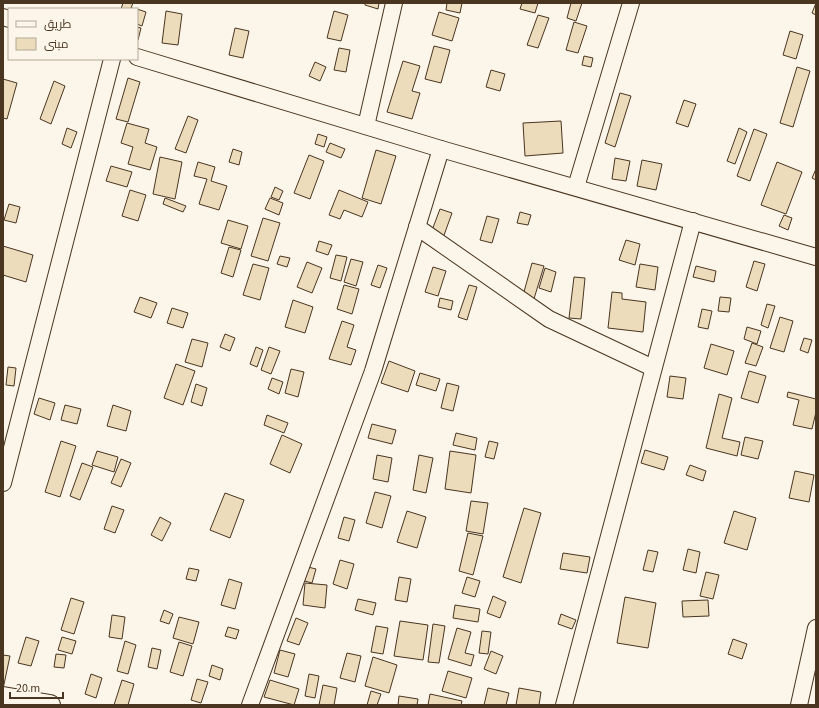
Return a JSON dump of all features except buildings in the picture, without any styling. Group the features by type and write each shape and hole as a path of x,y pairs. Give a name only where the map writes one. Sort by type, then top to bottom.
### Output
{"street":[{"path":"366,126 394,3"},
{"path":"576,188 630,3"},
{"path":"138,57 441,149 816,257"},
{"path":"3,483 112,60"},
{"path":"250,705 373,371 441,149"},
{"path":"564,705 693,221"},
{"path":"417,227 548,319 653,368"},
{"path":"799,705 816,628"},
{"path":"3,697 50,705"}]}
